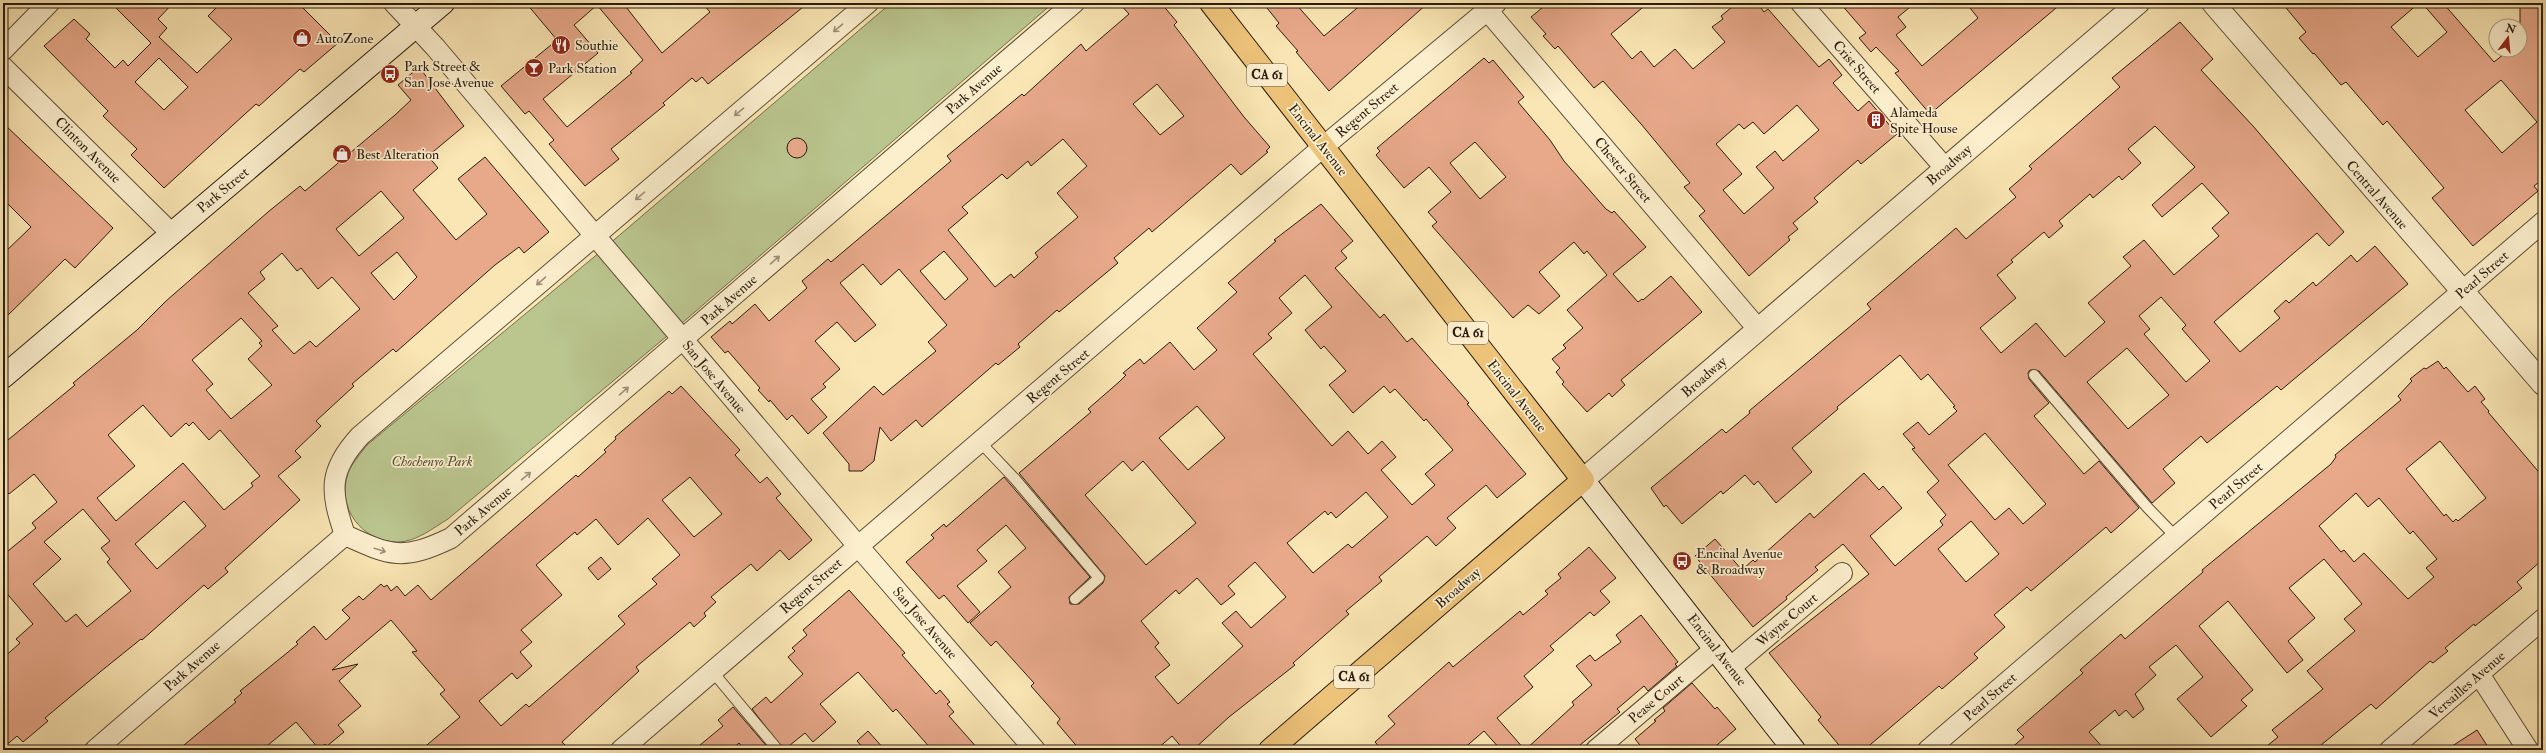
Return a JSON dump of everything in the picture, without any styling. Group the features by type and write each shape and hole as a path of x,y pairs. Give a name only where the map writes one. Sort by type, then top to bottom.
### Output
{"main road":[{"name":"Encinal Avenue","path":"1210,3 1582,480"},
{"name":"Broadway","path":"1270,750 1582,480"}],"street":[{"path":"3,50 49,3"},
{"name":"San Jose Avenue","path":"394,3 594,235 858,546 1035,750"},
{"name":"Park Street","path":"3,377 443,3"},
{"path":"344,535 337,512 334,489 340,460 360,436 868,3"},
{"name":"Park Avenue","path":"95,750 344,535 376,550 402,555 428,550 451,538 1074,3"},
{"name":"Crist Street","path":"1801,3 1944,168"},
{"name":"Broadway","path":"1582,480 2138,3"},
{"name":"Central Avenue","path":"2212,3 2543,384"},
{"name":"Regent Street","path":"621,750 1323,147 1491,7"},
{"name":"Chester Street","path":"1491,7 1758,329"},
{"name":"Clinton Avenue","path":"3,67 172,234"},
{"name":"Pearl Street","path":"1928,750 2543,222"},
{"name":"Encinal Avenue","path":"1582,480 1731,667 1794,750"},
{"name":"Wayne Court","path":"1731,667 1842,573"},
{"name":"Versailles Avenue","path":"2390,750 2543,619"},
{"name":"Pease Court","path":"1596,750 1716,648"},
{"path":"2479,674 2528,750"}],"lane":[{"path":"2034,375 2147,507 2176,537"},
{"path":"980,442 1099,578 1075,599"},
{"path":"712,672 778,750"}],"green space":[{"name":"Chochenyo Park","path":"891,3 1053,3 667,336 448,519 418,537 411,540 398,542 373,536 355,521 349,510 345,486 350,469 367,445 594,257"}],"building":[{"path":"111,3 173,3 158,19 167,28 159,37 197,73 232,39 208,16 221,3 298,3 338,43 304,72 300,69 259,106 256,104 164,188 131,155 137,149 103,116 108,111 44,46 74,19 90,34 86,39 115,68 123,60 128,66 151,43","holes":["159,58 188,87 164,110 135,82"]},
{"path":"526,3 623,3 662,53 710,12 702,3 808,3 708,84 702,77 696,82 692,78 663,103 665,105 611,149 619,159 585,186 549,144 554,140 529,111 525,114 501,86 557,40","holes":["597,5 643,60 630,72 632,73 567,127 543,99 598,53 574,25"]},
{"path":"1119,3 1161,3 1177,22 1174,25 1244,117 1270,147 1266,151 1268,152 1241,175 1231,164 1152,232 1149,228 1114,258 1118,263 1059,312 1057,310 1018,344 1020,347 998,365 996,363 922,427 916,420 891,441 880,427 874,461 862,471 849,471 849,464 823,433 874,386 883,395 936,351 928,342 947,325 899,269 881,285 863,264 840,283 876,325 855,342 837,322 815,341 840,369 823,384 826,387 811,399 827,417 808,434 792,415 787,420 770,400 769,402 758,390 760,388 728,351 725,353 711,337 730,321 732,324 755,304 769,321 807,288 802,281 828,259 831,262 951,161 947,156 1022,94 1024,96 1081,44 1086,51 1129,14","holes":["1157,84 1184,116 1160,135 1133,104","1063,139 1087,166 1057,193 1078,217 1035,253 1038,257 1014,278 1011,274 995,287 948,230 968,213 962,207 1002,174 1007,179 1028,161 1031,166","944,251 968,279 945,300 920,271"]},
{"path":"1263,3 1295,3 1324,36 1363,3 1428,3 1329,91 1296,52 1298,51 1276,26 1279,23"},
{"path":"1548,3 1648,3 1611,34 1632,59 1641,51 1654,67 1675,49 1693,69 1725,42 1712,27 1723,19 1721,16 1737,3 1757,3 1764,12 1768,9 1819,67 1829,59 1842,75 1833,83 1858,111 1869,101 1897,134 1861,164 1858,160 1814,198 1818,202 1793,223 1798,229 1788,237 1790,240 1749,276 1699,216 1705,211 1684,187 1690,183 1641,124 1603,81 1594,88 1558,46 1555,49 1543,36 1546,34 1531,17","holes":["1797,105 1819,130 1783,161 1775,151 1756,167 1774,188 1744,214 1723,190 1742,174 1716,144 1739,124 1744,129 1753,122 1764,134"]},
{"path":"1840,3 1915,3 1898,17 1906,27 1896,35 1922,66 1978,18 1966,3 2062,3 1930,114 1895,73 1899,71 1876,47 1871,52 1859,38 1866,33"},
{"path":"2282,3 2419,3 2391,27 2418,57 2447,32 2422,3 2443,3 2488,55 2488,58 2491,58 2494,62 2499,58 2528,58 2528,18 2520,18 2520,3 2543,3 2543,179 2534,186 2538,191 2473,246 2432,198 2444,188 2387,121 2383,125 2346,82 2341,85 2299,38 2306,32","holes":["2501,80 2537,122 2502,153 2465,110"]},
{"path":"2180,22 2213,59 2201,70 2253,126 2344,232 2329,246 2317,233 2214,322 2240,352 2280,318 2274,311 2286,300 2289,303 2313,282 2316,286 2351,255 2357,262 2375,246 2408,284 2281,390 2277,386 2207,443 2201,436 2163,469 2175,483 2152,503 2039,371 2030,370 2028,373 2029,379 2049,403 2034,416 2084,474 2099,461 2139,508 2111,533 2106,527 2031,591 2027,587 1994,615 2005,627 1974,654 1978,658 1942,689 1939,686 1864,750 1843,750 1818,720 1821,717 1769,653 1869,574 1843,544 1815,567 1818,570 1786,597 1787,599 1753,627 1695,556 1715,539 1742,570 1753,560 1755,562 1810,513 1814,518 1864,473 1879,490 1883,486 1902,508 1870,536 1895,566 1943,525 1940,521 1946,515 1927,492 1939,481 1912,449 1915,448 1903,434 1918,422 1929,435 1957,411 1953,407 1955,406 1928,374 1921,380 1900,355 1837,407 1838,409 1792,448 1812,472 1776,503 1758,481 1754,485 1745,475 1723,494 1721,491 1682,524 1666,505 1664,507 1651,488 1722,429 1726,433 1750,413 1749,411 1871,309 1867,304 1956,228 1966,239 2016,197 2009,189 2032,169 2029,166 2120,87 2112,78","holes":["2155,126 2195,167 2152,205 2162,217 2202,183 2229,213 2212,228 2219,236 2174,275 2144,240 2123,257 2131,266 2088,303 2105,322 2065,357 2036,323 2001,353 1980,328 2016,298 1997,275 2013,262 2011,260 2044,232 2049,238 2063,226 2059,221 2090,194 2093,198 2119,176 2122,180 2141,163 2128,149","2161,297 2186,325 2182,329 2210,361 2186,382 2144,334 2150,329 2139,316","2127,348 2169,395 2128,429 2087,382","1985,433 2046,504 2023,524 2009,508 1995,520 1948,465","1971,521 1999,554 1966,582 1938,549"]},
{"path":"1484,58 1489,63 1493,60 1524,97 1518,102 1550,140 1564,161 1606,209 1612,213 1614,211 1646,247 1613,274 1638,302 1642,299 1643,300 1671,276 1702,312 1621,380 1625,385 1612,397 1609,393 1587,412 1562,384 1564,382 1556,372 1560,368 1552,359 1566,348 1563,345 1583,328 1567,310 1607,275 1587,251 1584,254 1574,242 1539,272 1560,296 1539,314 1528,305 1513,318 1432,226 1437,222 1428,212 1451,192 1429,167 1404,188 1376,155 1380,151 1377,148","holes":["1475,142 1506,177 1480,199 1450,163"]},
{"path":"419,67 464,126 428,156 438,168 413,190 456,240 487,214 458,179 485,157 549,232 524,253 519,247 495,265 396,352 393,349 352,384 354,386 316,421 321,426 295,451 301,457 278,476 300,500 225,568 228,572 208,589 204,585 142,640 141,639 45,718 48,721 23,742 17,736 3,748 3,658 20,643 16,639 33,624 3,589 3,555 36,528 32,523 57,502 34,474 9,494 3,487 3,444 75,385 73,383 137,330 166,301 268,212 300,186 305,191 395,115 411,100 398,85","holes":["381,191 404,218 359,256 336,229","397,252 417,277 394,300 371,273","282,253 297,271 301,268 318,289 332,277 360,309 316,347 310,341 294,354 272,330 278,326 248,293 265,279 260,272","241,318 262,341 259,343 262,346 248,359 272,385 231,419 206,390 213,384 192,360","143,405 171,437 186,423 189,426 193,422 209,440 220,430 260,476 251,483 253,486 224,510 183,463 116,521 97,498 135,466 108,435","184,501 206,526 157,569 135,544","83,509 110,541 101,548 110,559 107,562 131,591 87,627 76,614 66,622 33,584 61,559 44,542"]},
{"path":"3,123 113,228 75,268 65,259 3,320 3,254 31,227 3,199"},
{"path":"797,138 804,141 807,148 804,155 797,158 790,155 787,148 790,141"},
{"path":"1321,204 1353,241 1341,251 1347,258 1335,268 1380,318 1384,314 1407,342 1412,338 1469,403 1467,404 1526,474 1497,498 1486,485 1447,518 1456,528 1436,546 1427,536 1379,577 1382,581 1346,611 1349,614 1293,663 1295,665 1229,717 1193,750 1184,750 1172,736 1156,750 1080,750 1057,723 1060,719 1031,686 1034,683 996,641 991,646 970,623 1011,587 998,572 1026,548 1006,525 977,550 987,561 957,586 980,612 968,623 944,595 939,599 906,562 934,538 931,535 944,524 946,527 1004,477 1090,577 1069,597 1070,604 1079,604 1103,583 1105,576 1019,473 1091,412 1088,409 1119,382 1126,375 1123,373 1140,359 1144,364 1170,342 1194,370 1217,350 1197,328 1237,292 1228,283 1276,241 1274,240","holes":["1305,275 1332,307 1305,330 1321,349 1324,346 1346,371 1329,385 1353,413 1384,386 1390,393 1395,389 1424,421 1426,419 1453,450 1425,474 1435,485 1412,505 1381,470 1396,457 1382,441 1368,454 1348,431 1332,446 1253,354 1272,338 1268,334 1292,313 1279,298","1197,406 1225,438 1188,470 1159,438","1123,461 1132,471 1143,461 1196,523 1146,565 1085,495","1366,492 1388,517 1352,548 1348,544 1313,573 1287,543 1325,511 1328,515 1331,512 1336,518","1255,562 1286,597 1251,628 1236,611 1222,623 1243,646 1178,704 1155,677 1170,665 1155,647 1159,643 1141,621 1176,590 1179,594 1197,578 1221,605 1235,594 1228,586"]},
{"path":"2438,361 2444,369 2446,367 2468,392 2475,386 2485,399 2481,402 2489,411 2488,412 2543,477 2543,553 2538,557 2541,561 2517,582 2522,588 2445,648 2448,651 2433,663 2430,661 2376,709 2371,704 2315,750 2262,750 2278,737 2272,730 2323,689 2307,671 2355,631 2344,619 2362,604 2324,559 2289,588 2315,618 2288,641 2303,660 2287,673 2228,601 2199,626 2253,690 2241,700 2247,706 2211,737 2177,699 2203,677 2176,645 2149,667 2156,675 2135,694 2144,709 2133,718 2126,710 2119,716 2115,710 2089,732 2105,750 2009,750 2024,737 2017,730 2083,673 2080,670 2121,634 2125,639 2203,572 2202,570 2331,464 2336,457 2335,455 2401,400 2398,396 2412,381 2410,379 2424,368 2426,369","holes":["2440,441 2486,498 2458,521 2456,519 2453,522 2446,514 2444,516 2406,469","2356,493 2368,507 2379,498 2410,534 2413,531 2437,559 2426,568 2434,577 2408,599 2364,553 2354,562 2344,550 2341,552 2319,526"]},
{"path":"681,386 740,450 735,455 760,483 767,477 781,494 776,498 812,540 789,560 780,550 757,571 751,564 711,597 716,602 704,613 706,616 694,627 690,622 636,667 639,671 562,742 570,750 421,750 460,717 440,694 445,690 412,652 417,651 391,620 332,670 358,664 339,681 361,706 338,725 344,732 327,746 325,744 319,749 296,722 262,750 178,750 236,702 234,700 242,693 240,691 298,644 296,642 314,626 326,640 350,618 342,610 359,596 363,600 381,584 384,587 387,585 391,591 397,586 405,596 418,585 431,600 576,475 578,477 606,452 604,450 616,439 615,437 669,391 672,394","holes":["690,477 722,514 694,537 662,500","648,518 680,555 652,579 657,584 618,616 625,624 529,707 526,704 501,726 479,701 512,673 517,679 532,666 520,652 532,642 521,630 562,595 536,565 575,532 577,535 596,519 618,545"]},
{"path":"1589,547 1616,578 1600,591 1610,602 1594,616 1590,612 1550,646 1554,650 1524,676 1533,687 1497,718 1525,750 1501,750 1484,731 1462,750 1382,750 1375,742 1395,724 1388,716 1449,662 1453,667 1520,611 1523,615 1548,594 1545,591 1561,578 1558,574"},
{"path":"601,557 611,569 598,580 588,568"},
{"path":"849,590 905,653 902,655 936,694 940,690 950,702 947,704 954,712 949,716 979,750 932,750 896,709 893,712 858,672 820,704 836,722 813,742 805,733 784,750 752,709 766,697 771,703 803,674 788,657 795,651 792,648 807,635 803,630"},
{"path":"1641,615 1678,662 1675,664 1677,666 1648,691 1644,686 1617,709 1620,712 1574,750 1525,750 1574,705 1572,702 1592,685 1576,666 1590,655 1595,661 1621,642 1616,635"},
{"path":"1692,683 1715,709 1717,707 1736,729 1711,750 1644,750 1635,739 1656,721 1654,720 1665,711 1663,708"},
{"path":"733,707 770,750 745,750 739,743 731,750 694,750 723,726 718,720"},
{"path":"2477,730 2490,750 2446,750"},
{"path":"868,731 885,750 865,750 857,741"}],"place":[{"name":"AutoZone","path":"302,38"},
{"name":"Southie","path":"561,45"},
{"name":"Park Station","path":"534,68"},
{"name":"Park Street & San Jose Avenue","path":"390,74"},
{"name":"Alameda Spite House","path":"1876,120"},
{"name":"Best Alteration","path":"342,154"},
{"name":"Encinal Avenue & Broadway","path":"1682,561"}]}
